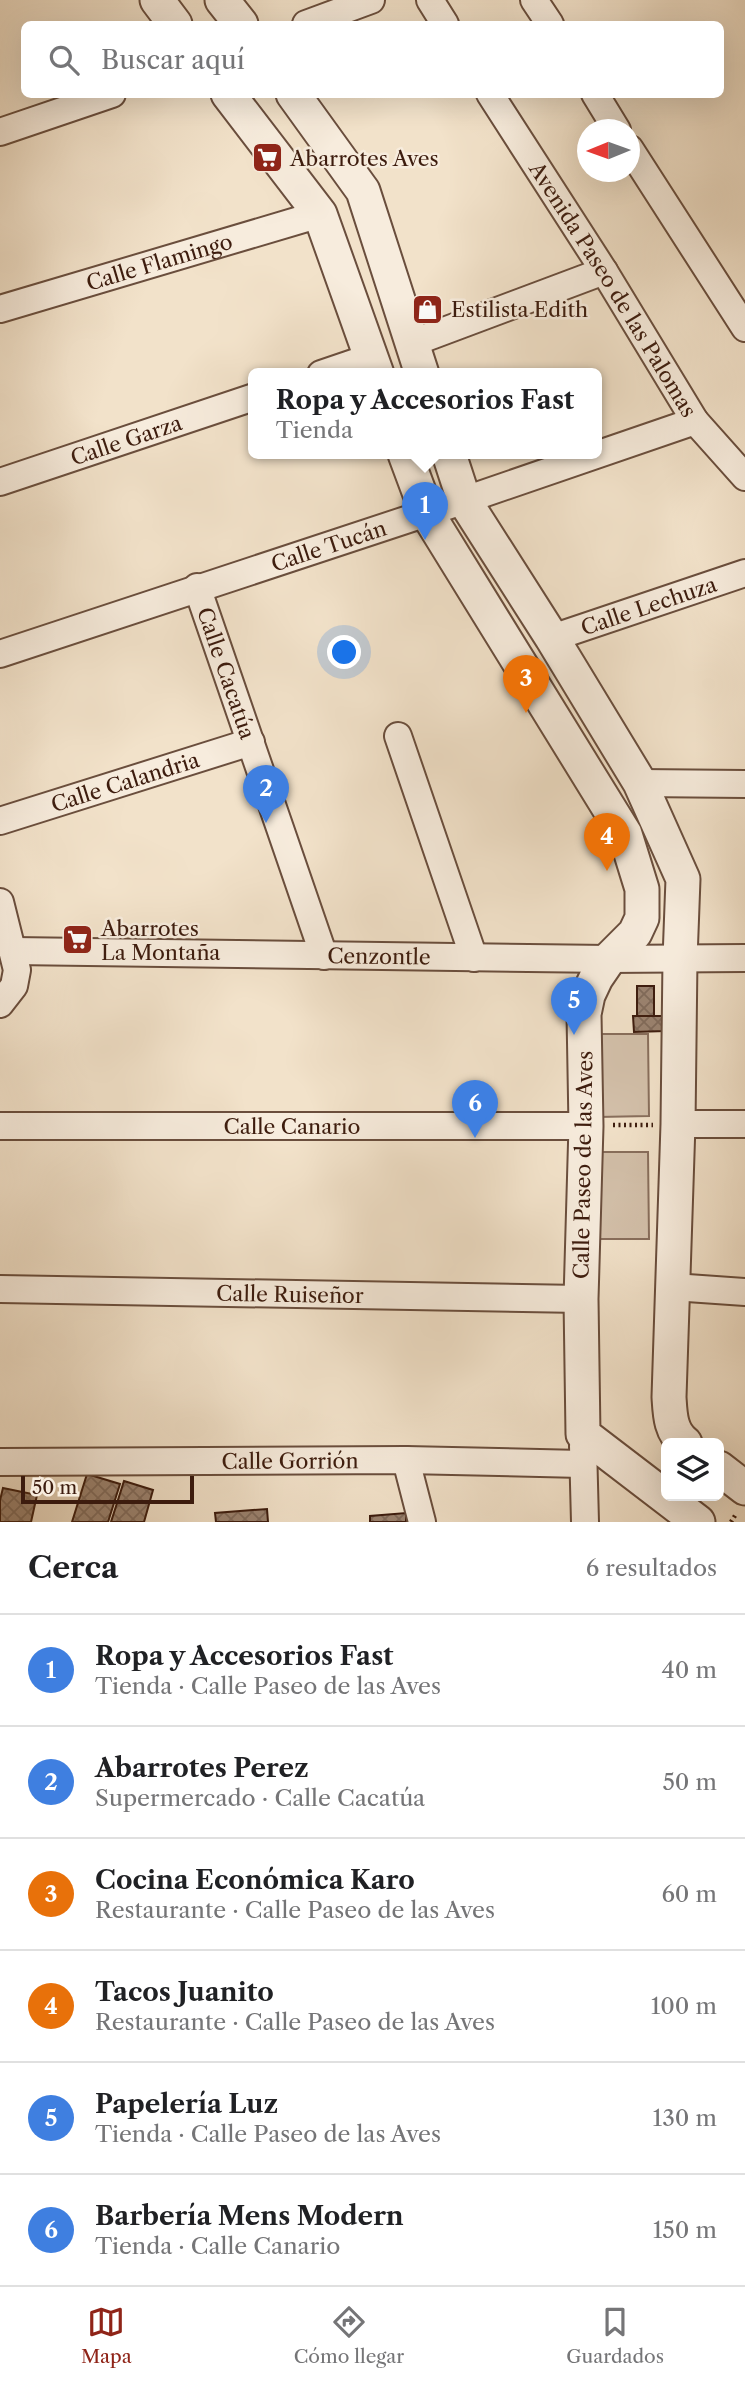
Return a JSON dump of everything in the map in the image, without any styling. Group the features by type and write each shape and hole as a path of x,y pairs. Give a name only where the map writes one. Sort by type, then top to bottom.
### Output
{"street":[{"path":"157,0 173,21"},
{"path":"222,0 239,21"},
{"path":"314,21 371,0"},
{"path":"430,0 443,21"},
{"path":"534,0 548,21"},
{"path":"0,132 100,98"},
{"path":"231,98 320,214 374,365 356,368"},
{"path":"296,98 363,191 417,358 604,271"},
{"name":"Avenida Paseo de las Palomas","path":"493,98 604,271 695,421 745,477"},
{"path":"597,98 610,119"},
{"path":"640,166 745,328"},
{"name":"Calle Flamingo","path":"0,309 320,214"},
{"name":"Calle Garza","path":"0,482 248,399"},
{"name":"Calle Tucán","path":"602,453 695,421"},
{"name":"Calle Paseo de las Aves","path":"407,459 427,513 625,834 642,889 642,918 635,933 596,978 588,995 584,1014 586,1126 581,1298 583,1449"},
{"path":"451,459 464,500 640,783 684,879 670,1420 679,1438"},
{"name":"Calle Tucán","path":"0,654 584,459"},
{"name":"Calle Lechuza","path":"552,638 745,573"},
{"name":"Calle Cacatúa","path":"197,587 324,956"},
{"path":"398,736 474,958"},
{"name":"Calle Calandria","path":"0,821 251,742"},
{"path":"640,783 745,784"},
{"path":"0,902 17,970 14,986 0,1004"},
{"name":"Cenzontle","path":"13,951 609,960 745,958"},
{"path":"678,1124 745,1124"},
{"name":"Calle Canario","path":"0,1126 586,1126"},
{"path":"673,1287 745,1292"},
{"name":"Calle Ruiseñor","path":"0,1289 581,1298"},
{"path":"583,1449 585,1522"},
{"path":"583,1449 698,1522"},
{"name":"Calle Gorrión","path":"0,1462 406,1460 583,1449"},
{"path":"406,1460 422,1522"},
{"path":"724,1472 745,1488"}],"path":[{"path":"586,1126 678,1124"}],"shaded area":[{"path":"598,1034 648,1034 649,1116 598,1117"},
{"path":"598,1152 648,1152 649,1239 598,1239"}],"building":[{"path":"637,986 654,986 654,1016 637,1016"},
{"path":"633,1016 664,1016 665,1031 634,1032"},
{"path":"87,1474 120,1484 108,1522 72,1522"},
{"path":"124,1481 153,1490 144,1522 111,1522"},
{"path":"3,1488 37,1495 31,1522 0,1522"},
{"path":"267,1509 268,1522 216,1522 215,1513"},
{"path":"406,1513 406,1522 370,1522 370,1516"}],"place":[{"name":"Abarrotes Aves","path":"267,158"},
{"name":"Estilista Edith","path":"428,309"},
{"name":"Ropa y Accesorios Fast","path":"425,540"},
{"name":"Cocina Económica Karo","path":"526,713"},
{"name":"Abarrotes Perez","path":"266,823"},
{"name":"Tacos Juanito","path":"607,871"},
{"name":"Abarrotes La Montaña","path":"78,940"},
{"name":"Papelería Luz","path":"574,1035"},
{"name":"Barbería Mens Modern","path":"475,1138"}]}
